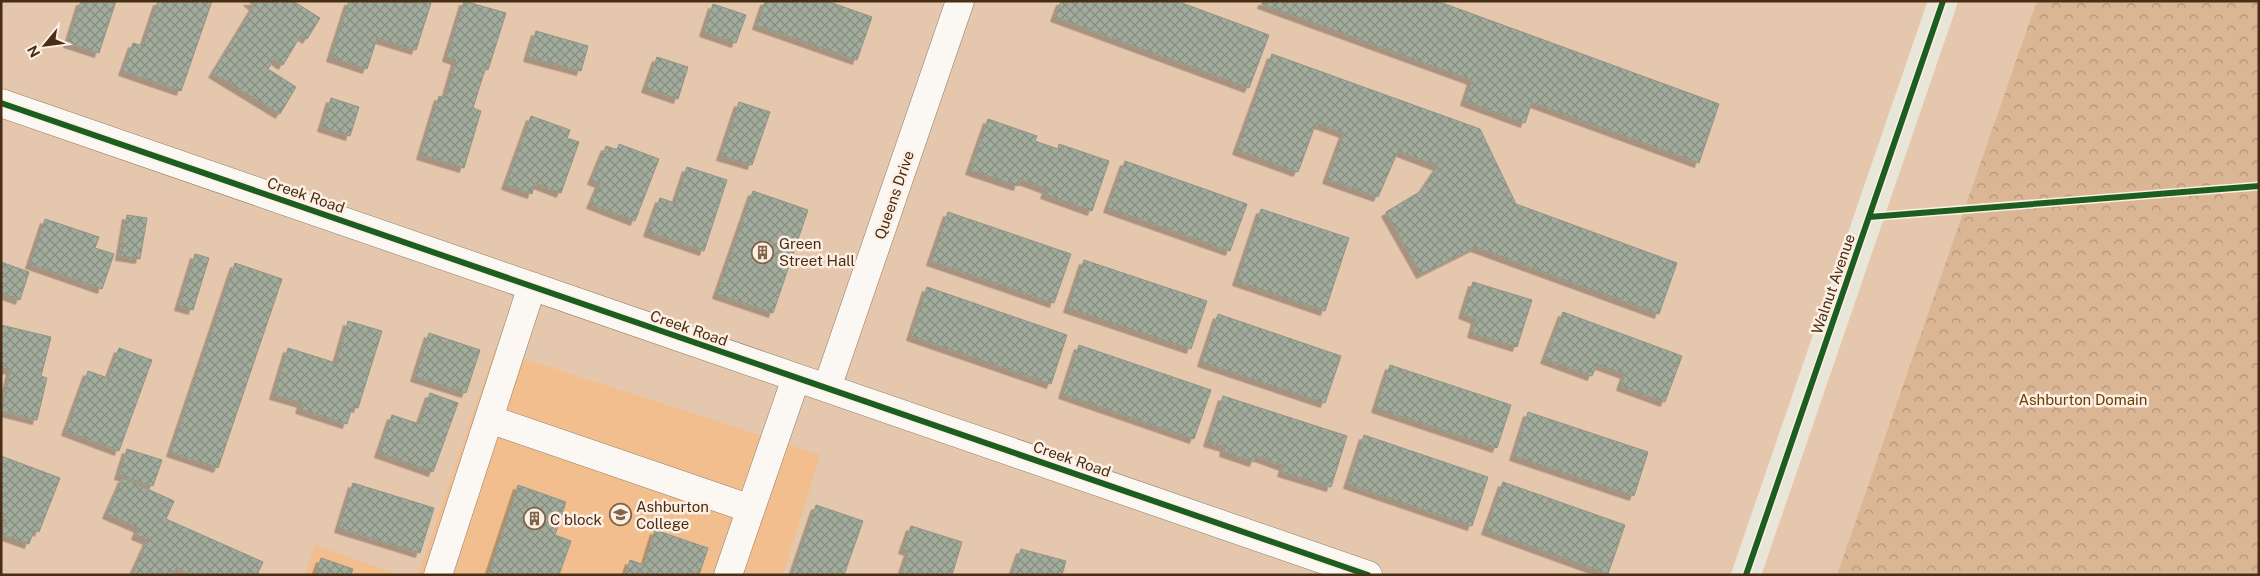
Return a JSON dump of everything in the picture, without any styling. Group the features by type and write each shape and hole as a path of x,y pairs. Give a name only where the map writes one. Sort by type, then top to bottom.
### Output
{"main road":[{"name":"Walnut Avenue","path":"1746,575 1943,1"}],"street":[{"name":"Queens Drive","path":"827,388 960,1"},
{"name":"Creek Road","path":"1,103 1368,575"},
{"path":"438,575 532,286"},
{"path":"728,575 796,378"},
{"path":"489,419 751,508"}],"shaded area":[{"name":"Ashburton College","path":"495,349 820,455 783,575 418,575"},
{"path":"315,545 399,575 305,575"}],"green space":[{"name":"Ashburton Domain","path":"2037,1 2259,1 2259,575 1837,575"}],"building":[{"path":"81,1 116,1 99,53 68,43"},
{"path":"158,1 212,1 181,91 123,71 133,43 143,46"},
{"path":"248,1 293,1 320,18 307,39 301,35 283,65 274,59 268,69 296,87 280,114 213,73 254,6"},
{"path":"349,1 431,3 416,50 377,38 367,69 331,57"},
{"path":"464,1 506,13 488,70 485,69 473,108 481,111 464,168 421,155 439,96 445,98 456,60 447,57"},
{"path":"765,1 827,1 872,17 857,60 757,25"},
{"path":"1061,1 1183,1 1182,3 1269,35 1249,88 1055,17"},
{"path":"1263,1 1437,1 1719,104 1699,163 1532,102 1525,123 1465,101 1472,80 1262,4"},
{"path":"713,4 746,15 736,43 704,32"},
{"path":"536,31 588,46 581,71 528,57"},
{"path":"1272,54 1480,129 1516,204 1677,263 1659,314 1475,247 1421,274 1386,212 1421,191 1438,166 1398,151 1378,197 1327,179 1344,133 1316,123 1298,172 1237,150"},
{"path":"657,57 688,67 678,99 646,88"},
{"path":"331,98 359,107 350,136 322,127"},
{"path":"739,102 770,112 752,165 721,156"},
{"path":"531,116 570,130 567,138 579,142 561,193 535,183 532,194 506,185"},
{"path":"988,119 1037,136 1035,141 1058,149 1059,144 1109,161 1092,211 1045,194 1047,189 1020,179 1018,186 970,170"},
{"path":"619,144 659,159 635,221 591,204 600,183 592,180 606,146 617,150"},
{"path":"1125,161 1247,204 1230,251 1108,208"},
{"path":"687,167 727,180 704,251 648,232 660,198 675,203"},
{"name":"Green Street Hall","path":"753,191 808,210 773,313 717,294"},
{"path":"1261,209 1349,238 1325,311 1237,281"},
{"path":"948,212 1071,254 1054,303 931,261"},
{"path":"127,215 147,218 140,259 120,256"},
{"path":"45,219 99,237 95,248 114,254 102,289 30,264"},
{"path":"195,254 209,258 193,310 179,306"},
{"path":"1084,260 1207,301 1191,349 1068,308"},
{"path":"1,262 29,272 20,300 1,293"},
{"path":"235,263 282,279 218,468 171,452"},
{"path":"1473,282 1532,300 1517,347 1472,333 1476,319 1463,314"},
{"path":"927,287 1067,335 1051,384 911,336"},
{"path":"1563,312 1682,356 1665,402 1621,386 1625,374 1597,364 1592,376 1545,359"},
{"path":"1218,314 1341,356 1325,403 1202,362"},
{"path":"348,321 382,331 358,408 352,407 347,424 300,409 302,403 274,395 288,348 336,363"},
{"path":"1,325 51,337 41,376 47,378 37,420 1,411 11,370 1,368"},
{"path":"429,333 480,350 466,393 415,377"},
{"path":"1079,345 1211,390 1194,439 1063,394"},
{"path":"119,348 152,360 119,451 66,431 88,371 108,378"},
{"path":"1390,365 1511,405 1497,448 1376,408"},
{"path":"430,393 458,403 433,472 379,453 392,415 419,424"},
{"path":"1223,396 1347,436 1331,487 1282,472 1284,466 1256,456 1254,462 1224,452 1225,447 1208,442"},
{"path":"1528,412 1648,452 1634,496 1514,456"},
{"path":"1364,435 1488,477 1472,526 1348,484"},
{"path":"127,449 162,460 153,486 119,475"},
{"path":"1,456 60,478 39,532 34,530 29,544 1,534 6,520 1,518"},
{"path":"123,478 174,501 166,519 263,562 257,575 192,575 176,568 172,575 132,575 148,540 136,535 139,528 107,514"},
{"path":"1503,482 1625,525 1608,574 1486,530"},
{"path":"353,483 434,508 420,553 339,528"},
{"name":"C block","path":"518,485 566,502 555,535 571,541 559,575 488,575"},
{"path":"816,505 863,521 844,575 792,575"},
{"path":"911,526 962,542 952,575 901,575 909,551 903,549"},
{"name":"C block","path":"655,530 708,548 699,575 625,575 630,560 644,565"},
{"path":"1021,549 1066,561 1062,575 1012,575"},
{"path":"321,558 353,569 351,575 315,575"}],"cycle path":[{"path":"1746,575 1943,1"},
{"path":"1,103 1368,575"},
{"path":"1869,217 2259,186"}],"place":[{"name":"Green Street Hall","path":"763,252"},
{"name":"Ashburton College","path":"620,515"},
{"name":"C block","path":"534,519"}]}
